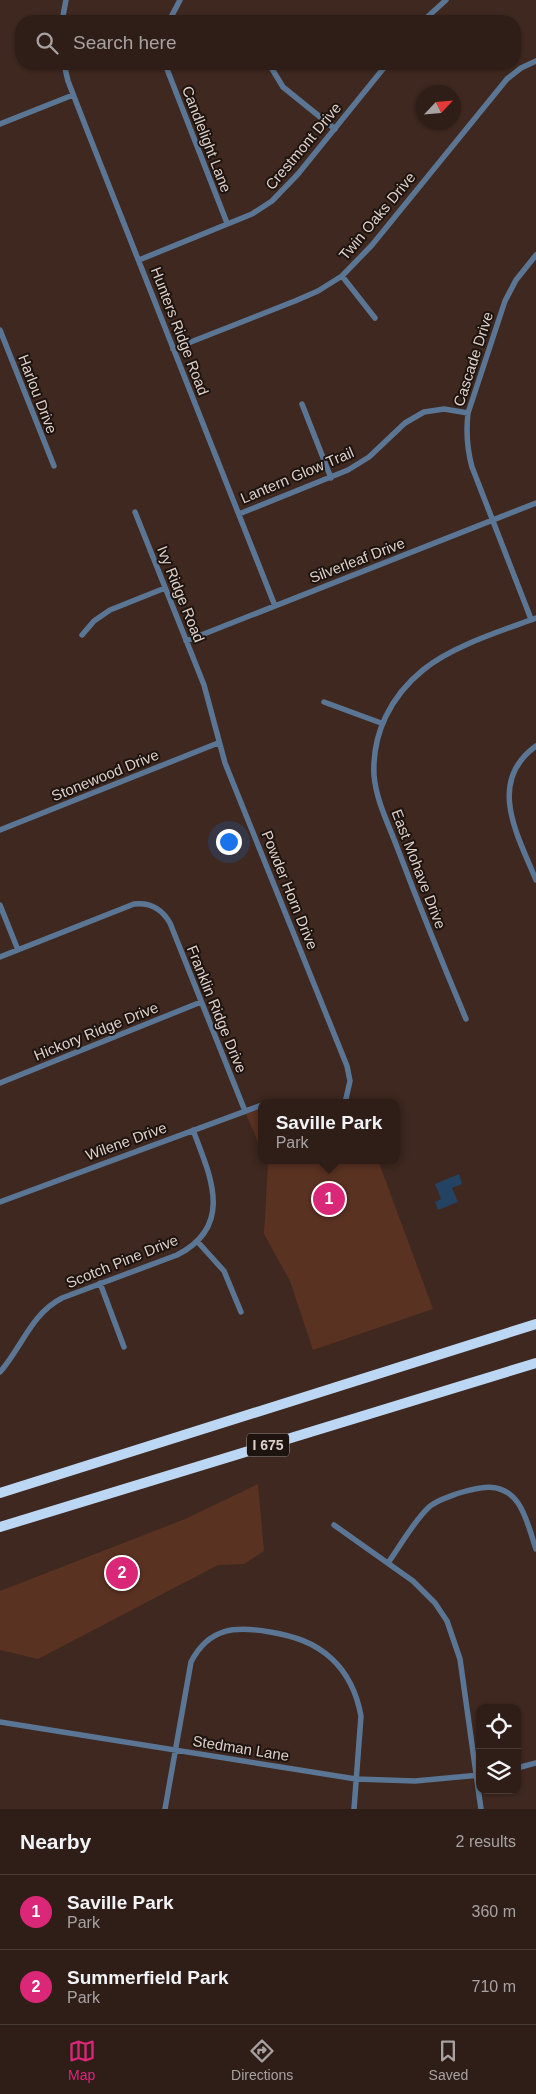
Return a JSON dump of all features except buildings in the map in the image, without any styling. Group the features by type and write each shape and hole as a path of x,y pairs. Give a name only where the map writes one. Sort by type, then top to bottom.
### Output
{"highway":[{"name":"I 675","path":"0,1493 536,1324"},
{"name":"I 675","path":"0,1527 536,1363"},
{"path":"0,1488 54,1475"}],"street":[{"path":"63,15 66,0"},
{"path":"172,15 180,0"},
{"path":"430,15 446,0"},
{"name":"Twin Oaks Drive","path":"521,68 536,61"},
{"name":"Hunters Ridge Road","path":"66,70 73,94 274,606"},
{"name":"Candlelight Lane","path":"167,70 227,224"},
{"path":"273,70 283,87 334,128"},
{"name":"Crestmont Drive","path":"138,260 252,214 272,201 292,180 382,70"},
{"name":"Twin Oaks Drive","path":"174,349 296,301 318,291 342,276 372,245 507,79 518,70"},
{"path":"0,124 73,94"},
{"name":"Cascade Drive","path":"534,618 492,520 469,457 468,413 505,301 516,280 533,264 536,255"},
{"path":"342,276 375,318"},
{"name":"Harlou Drive","path":"0,330 54,466"},
{"path":"302,404 331,478"},
{"name":"Lantern Glow Trail","path":"239,514 348,470 369,457 415,417 433,410 454,410 468,413"},
{"name":"Silverleaf Drive","path":"186,641 536,503"},
{"name":"Ivy Ridge Road","path":"135,512 204,685"},
{"path":"82,635 94,621 110,610 165,588"},
{"path":"324,702 381,723 399,694 432,663 447,654 534,618"},
{"name":"Powder Horn Drive","path":"204,685 218,743 347,1066 349,1086 346,1099"},
{"name":"East Mohave Drive","path":"381,723 375,752 374,773 380,803 417,901 466,1019"},
{"name":"Stonewood Drive","path":"0,830 218,743"},
{"path":"536,746 522,760 511,780 508,800 510,812 536,880"},
{"name":"Franklin Ridge Drive","path":"18,950 134,904 152,906 166,916 245,1111"},
{"path":"0,905 18,950 0,957"},
{"name":"Hickory Ridge Drive","path":"0,1083 201,1002"},
{"name":"Wilene Drive","path":"0,1202 258,1106"},
{"name":"Scotch Pine Drive","path":"0,1372 36,1320 49,1306 62,1298 177,1255 197,1241 210,1220 214,1196 211,1177 193,1130"},
{"path":"197,1241 224,1270 240,1312"},
{"path":"100,1284 124,1347"},
{"path":"388,1563 430,1506 442,1499 486,1486 501,1489 515,1499 523,1512 536,1549"},
{"path":"334,1525 428,1594 442,1612 452,1632 460,1659 476,1762"},
{"path":"165,1809 189,1669 194,1656 207,1641 218,1634 235,1629 251,1629 286,1635 310,1643 341,1668 354,1691 361,1716 354,1809"},
{"name":"Stedman Lane","path":"0,1722 356,1779 415,1781 476,1775"},
{"path":"521,1767 536,1764"},
{"path":"480,1794 481,1809"}],"shaded area":[{"path":"258,1110 258,1142 246,1114"},
{"path":"268,1164 379,1164 433,1309 313,1350 290,1281 264,1234"},
{"path":"258,1484 264,1551 244,1564 218,1565 38,1659 0,1650 0,1591 185,1519"}],"water":[{"path":"459,1174 462,1184 452,1188 458,1202 438,1210 435,1202 441,1199 435,1184"}],"place":[{"name":"Saville Park","path":"329,1199"},
{"name":"Summerfield Park","path":"122,1573"}]}
